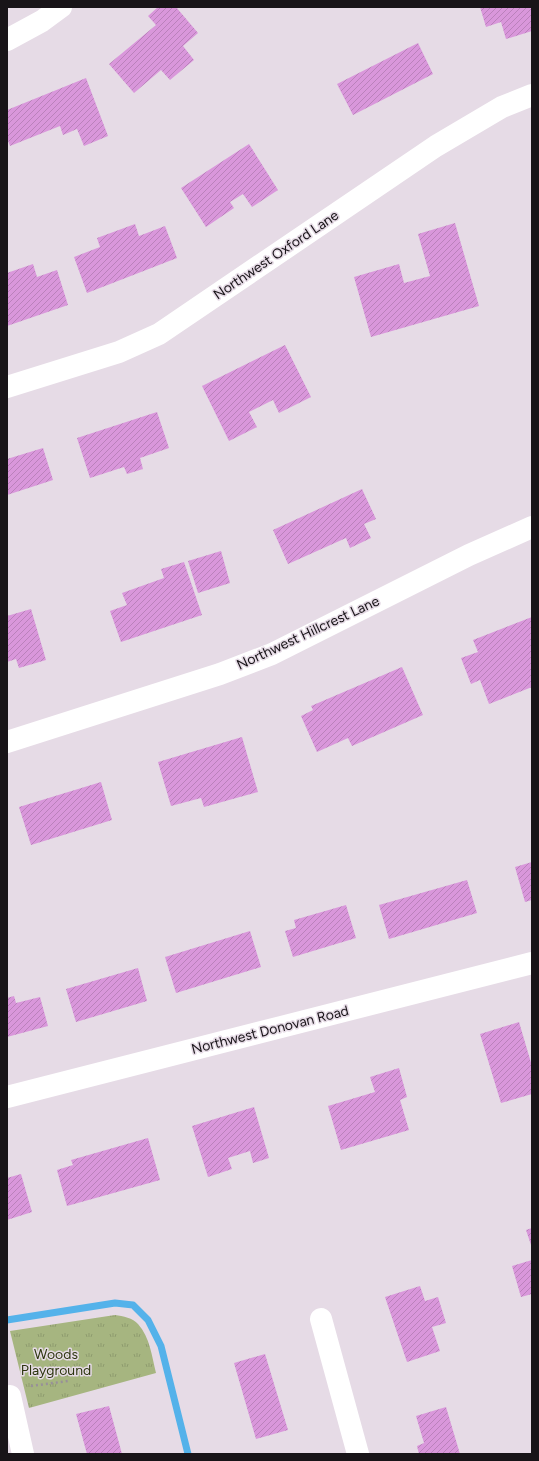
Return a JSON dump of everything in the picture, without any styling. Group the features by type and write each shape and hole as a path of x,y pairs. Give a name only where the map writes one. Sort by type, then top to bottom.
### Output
{"street":[{"path":"7,40 42,21 61,7"},
{"name":"Northwest Oxford Lane","path":"7,387 119,352 159,334 436,146 502,107 532,96"},
{"name":"Northwest Hillcrest Lane","path":"7,742 220,674 272,654 470,555 532,527"},
{"name":"Northwest Donovan Road","path":"7,1097 532,963"},
{"path":"321,1319 358,1454"},
{"path":"10,1396 23,1454"}],"path":[{"path":"10,1396 9,1389 68,1381"}],"green space":[{"name":"Woods Playground","path":"115,1315 133,1320 142,1329 150,1347 156,1373 29,1408 10,1331"}],"building":[{"path":"158,7 176,7 198,33 183,46 194,60 170,80 161,70 134,93 109,64 156,25 148,16"},
{"path":"480,7 532,7 532,31 506,39 501,22 486,27"},
{"path":"418,43 433,74 353,115 337,84"},
{"path":"86,78 108,136 84,146 77,129 63,135 60,126 10,146 7,138 7,110"},
{"path":"249,144 278,190 252,207 243,194 230,202 234,208 206,227 181,188"},
{"path":"455,223 479,306 371,337 354,277 399,264 404,283 430,276 418,234"},
{"path":"135,224 139,236 165,226 177,258 87,293 74,257 100,247 97,238"},
{"path":"33,264 37,277 57,270 68,305 7,326 7,273"},
{"path":"285,345 311,397 279,413 273,400 249,412 257,427 229,441 202,386"},
{"path":"157,412 169,448 140,458 143,469 127,474 124,467 90,478 77,438"},
{"path":"43,448 53,480 7,495 7,459"},
{"path":"362,489 376,519 364,524 371,538 350,548 346,538 288,564 273,530"},
{"path":"221,551 230,583 198,593 188,561"},
{"path":"184,562 202,615 121,642 110,611 127,605 122,593 164,578 161,569"},
{"path":"31,609 46,660 19,668 16,659 7,662 7,616"},
{"path":"532,617 532,687 489,704 480,680 471,684 461,658 478,652 473,640"},
{"path":"402,667 423,715 352,746 348,738 317,752 301,716 313,710 311,706"},
{"path":"242,737 258,792 204,807 201,798 171,806 158,762"},
{"path":"101,782 112,820 31,845 19,807"},
{"path":"532,862 532,900 525,902 515,867"},
{"path":"467,880 477,913 389,939 379,905"},
{"path":"346,905 356,938 293,957 285,931 296,928 294,920"},
{"path":"250,931 261,967 176,993 165,957"},
{"path":"138,968 147,1001 76,1022 66,989"},
{"path":"14,996 16,1003 40,997 48,1026 7,1037 7,998"},
{"path":"519,1022 532,1066 532,1094 501,1103 480,1034"},
{"path":"399,1068 407,1097 400,1100 409,1130 341,1150 328,1106 375,1092 370,1077"},
{"path":"254,1107 269,1158 253,1163 250,1151 228,1158 232,1169 208,1177 192,1126"},
{"path":"148,1138 160,1180 67,1206 57,1170 73,1165 71,1160"},
{"path":"21,1174 32,1212 7,1220 7,1178"},
{"path":"532,1228 532,1248 526,1230"},
{"path":"532,1260 532,1294 521,1297 512,1266"},
{"path":"420,1286 425,1301 438,1297 446,1323 432,1327 440,1351 407,1362 385,1297"},
{"path":"265,1354 288,1430 256,1439 234,1363"},
{"path":"109,1406 122,1454 87,1454 76,1414"},
{"path":"446,1407 460,1454 419,1454 417,1446 424,1443 416,1416"}],"waterway":[{"path":"7,1320 115,1303 133,1305 148,1320 161,1346 188,1454"}]}
